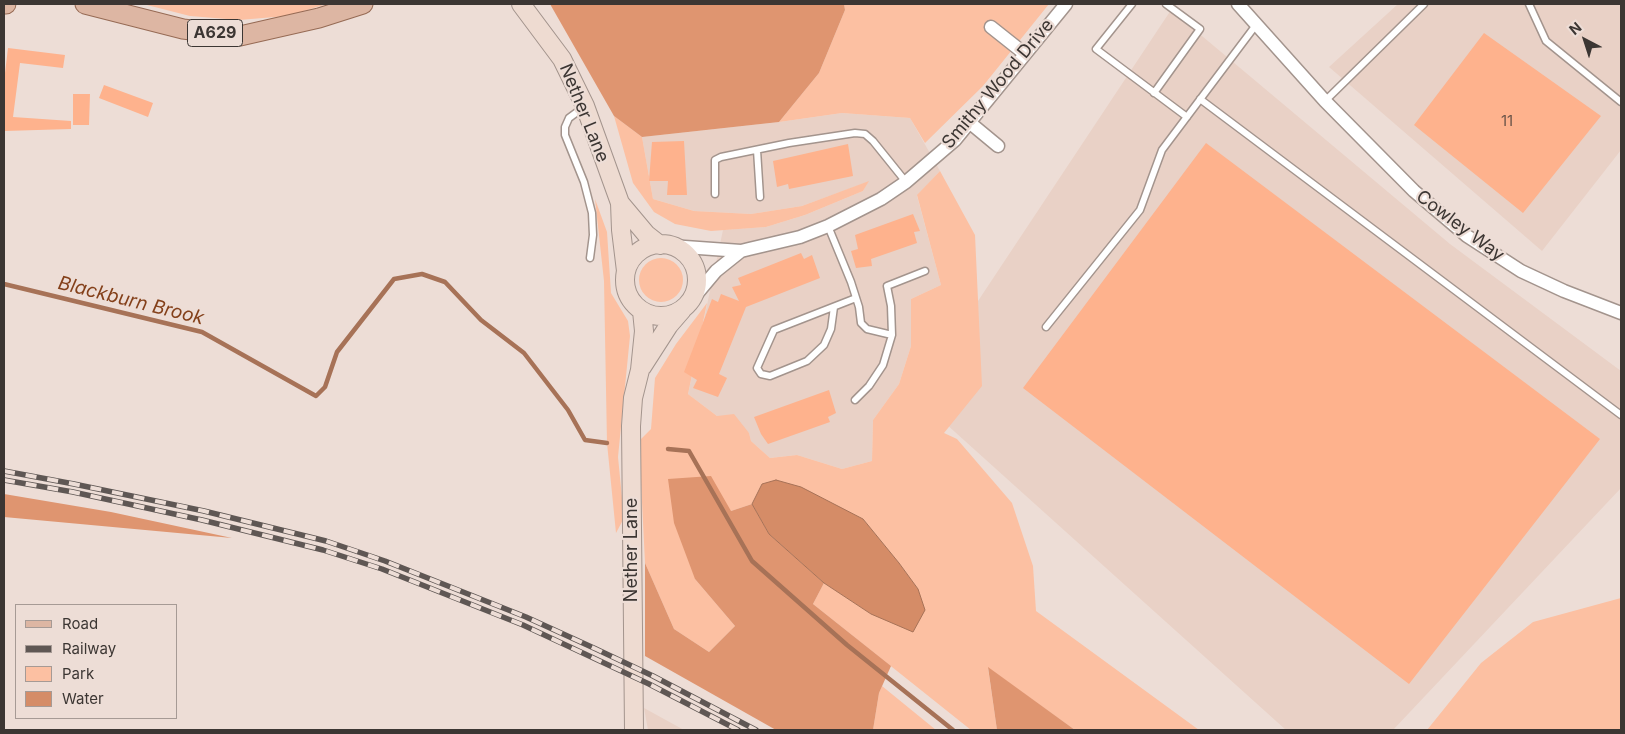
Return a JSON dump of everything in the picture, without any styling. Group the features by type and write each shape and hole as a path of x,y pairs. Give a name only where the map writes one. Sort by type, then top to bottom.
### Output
{"main road":[{"name":"A629","path":"85,4 183,29 240,36 319,18 363,4"},
{"name":"Nether Lane","path":"521,4 562,58 585,106 620,203 626,271"},
{"name":"Nether Lane","path":"620,203 646,234 666,245"},
{"path":"666,245 682,251 690,259 695,269 697,280 695,292 686,306 672,314 652,315 642,311 633,303 625,282 626,271 631,261 639,252 648,247 666,245"},
{"name":"Nether Lane","path":"640,370 668,325 686,306"},
{"name":"Nether Lane","path":"634,730 631,426 633,398 640,370 644,331 642,311"}],"street":[{"name":"Smithy Wood Drive","path":"666,245 741,251 800,237 828,226 881,199 906,182 955,140 1066,4"},
{"name":"Cowley Way","path":"1238,4 1325,102 1414,191 1468,236 1521,271 1564,291 1621,313"},
{"path":"991,27 1025,54"},
{"path":"969,122 998,146"},
{"name":"Smithy Wood Drive","path":"686,306 716,271 741,251"}],"lane":[{"path":"1132,4 1096,50 1186,117"},
{"path":"1154,93 1200,29 1166,4"},
{"path":"1325,102 1424,4"},
{"path":"1529,4 1546,41 1621,102"},
{"path":"1046,327 1140,210 1162,150 1256,24"},
{"path":"1200,99 1621,414"},
{"path":"585,106 569,118 565,127 565,135 584,182 592,213 594,235 590,258"},
{"path":"715,194 715,160 721,157 855,133 865,134 874,141 906,182"},
{"path":"757,150 760,196"},
{"path":"828,226 856,298 861,323 867,329 892,335"},
{"path":"856,400 883,365 892,335 891,306 887,286 925,271"},
{"path":"834,307 831,329 824,345 807,362 770,376 761,374 757,368 774,330 856,298"}],"shaded area":[{"path":"550,4 844,4 845,10 819,73 779,122 642,137 614,116"},
{"path":"1398,4 1621,4 1621,150 1542,251 1329,67"},
{"path":"1171,10 1450,244 1621,371 1621,488 1393,730 1286,730 915,396"},
{"path":"842,113 910,118 940,171 917,196 941,285 911,299 911,346 899,384 873,420 872,461 842,469 797,455 770,458 751,441 749,433 717,416 688,394 723,230 766,227 805,215 863,191 868,182 802,206 751,214 694,211 653,199 642,137"},
{"path":"711,476 731,511 752,504 769,534 824,583 813,604 891,666 879,693 873,730 776,730 645,656 645,563 674,629 709,652 735,626 695,579 674,523 668,479"},
{"path":"4,494 111,512 232,538 4,517"},
{"path":"988,667 1075,730 997,730"},
{"path":"644,708 684,730 648,730"}],"green space":[{"path":"143,4 327,4 287,16 239,20 190,16"},
{"path":"844,4 1049,4 983,86 925,143 910,118 842,113 779,122 819,73 845,10"},
{"path":"614,116 642,137 653,199 694,211 751,214 802,206 869,181 863,191 805,215 766,227 711,231 675,224 654,212 633,183"},
{"path":"940,171 975,235 982,386 944,433 957,439 1012,503 1033,566 1036,611 1199,730 1075,730 988,668 997,730 971,730 813,604 824,583 871,614 918,589 863,519 762,484 752,504 731,511 695,579 735,626 709,652 674,629 645,563 639,441 651,429 655,378 676,344 707,303 688,394 717,416 734,414 749,433 751,441 770,458 797,455 842,469 872,461 873,420 899,384 911,346 911,299 941,285 917,195"},
{"path":"595,199 607,232 611,293 628,321 630,336 618,457 624,518 616,533 607,443 604,281"},
{"path":"665,258 677,264 682,271 682,289 677,296 670,301 657,302 649,299 642,292 639,276 642,268 649,261"},
{"path":"1621,598 1621,730 1427,730 1481,663 1533,622"},
{"path":"882,686 936,730 873,730 879,693"}],"water":[{"path":"776,480 801,487 863,519 918,589 925,610 913,632 871,614 824,583 769,534 752,504 762,484"}],"building":[{"path":"1484,33 1601,116 1523,213 1414,125"},
{"path":"8,48 65,55 63,68 20,63 13,117 71,121 71,129 4,131 4,73"},
{"path":"104,85 153,103 148,117 99,98"},
{"path":"73,94 90,94 89,125 73,125"},
{"path":"684,141 687,195 667,195 668,181 649,181 652,142"},
{"path":"1206,143 1600,439 1409,684 1023,388"},
{"path":"848,144 853,176 789,189 788,184 777,187 773,161"},
{"path":"913,214 920,231 914,232 917,243 871,259 872,266 856,268 851,251 858,249 855,235"},
{"path":"801,253 804,259 812,255 820,278 746,307 719,374 727,378 718,397 693,388 697,380 684,372 712,299 718,302 721,294 739,301 732,287 741,285 738,278"},
{"path":"829,390 836,413 828,417 830,422 768,444 761,434 754,417"}],"waterway":[{"name":"Blackburn Brook","path":"4,284 202,332 316,396 325,387 337,352 394,279 422,274 445,282 481,320 524,353 568,410 585,440 607,443"},
{"path":"668,449 689,451 752,561 847,645 953,730"}],"railway":[{"path":"4,471 204,511 326,541 385,561 526,617 653,676 756,730"},
{"path":"4,480 73,492 202,520 323,550 382,569 523,625 649,684 738,730"}]}
